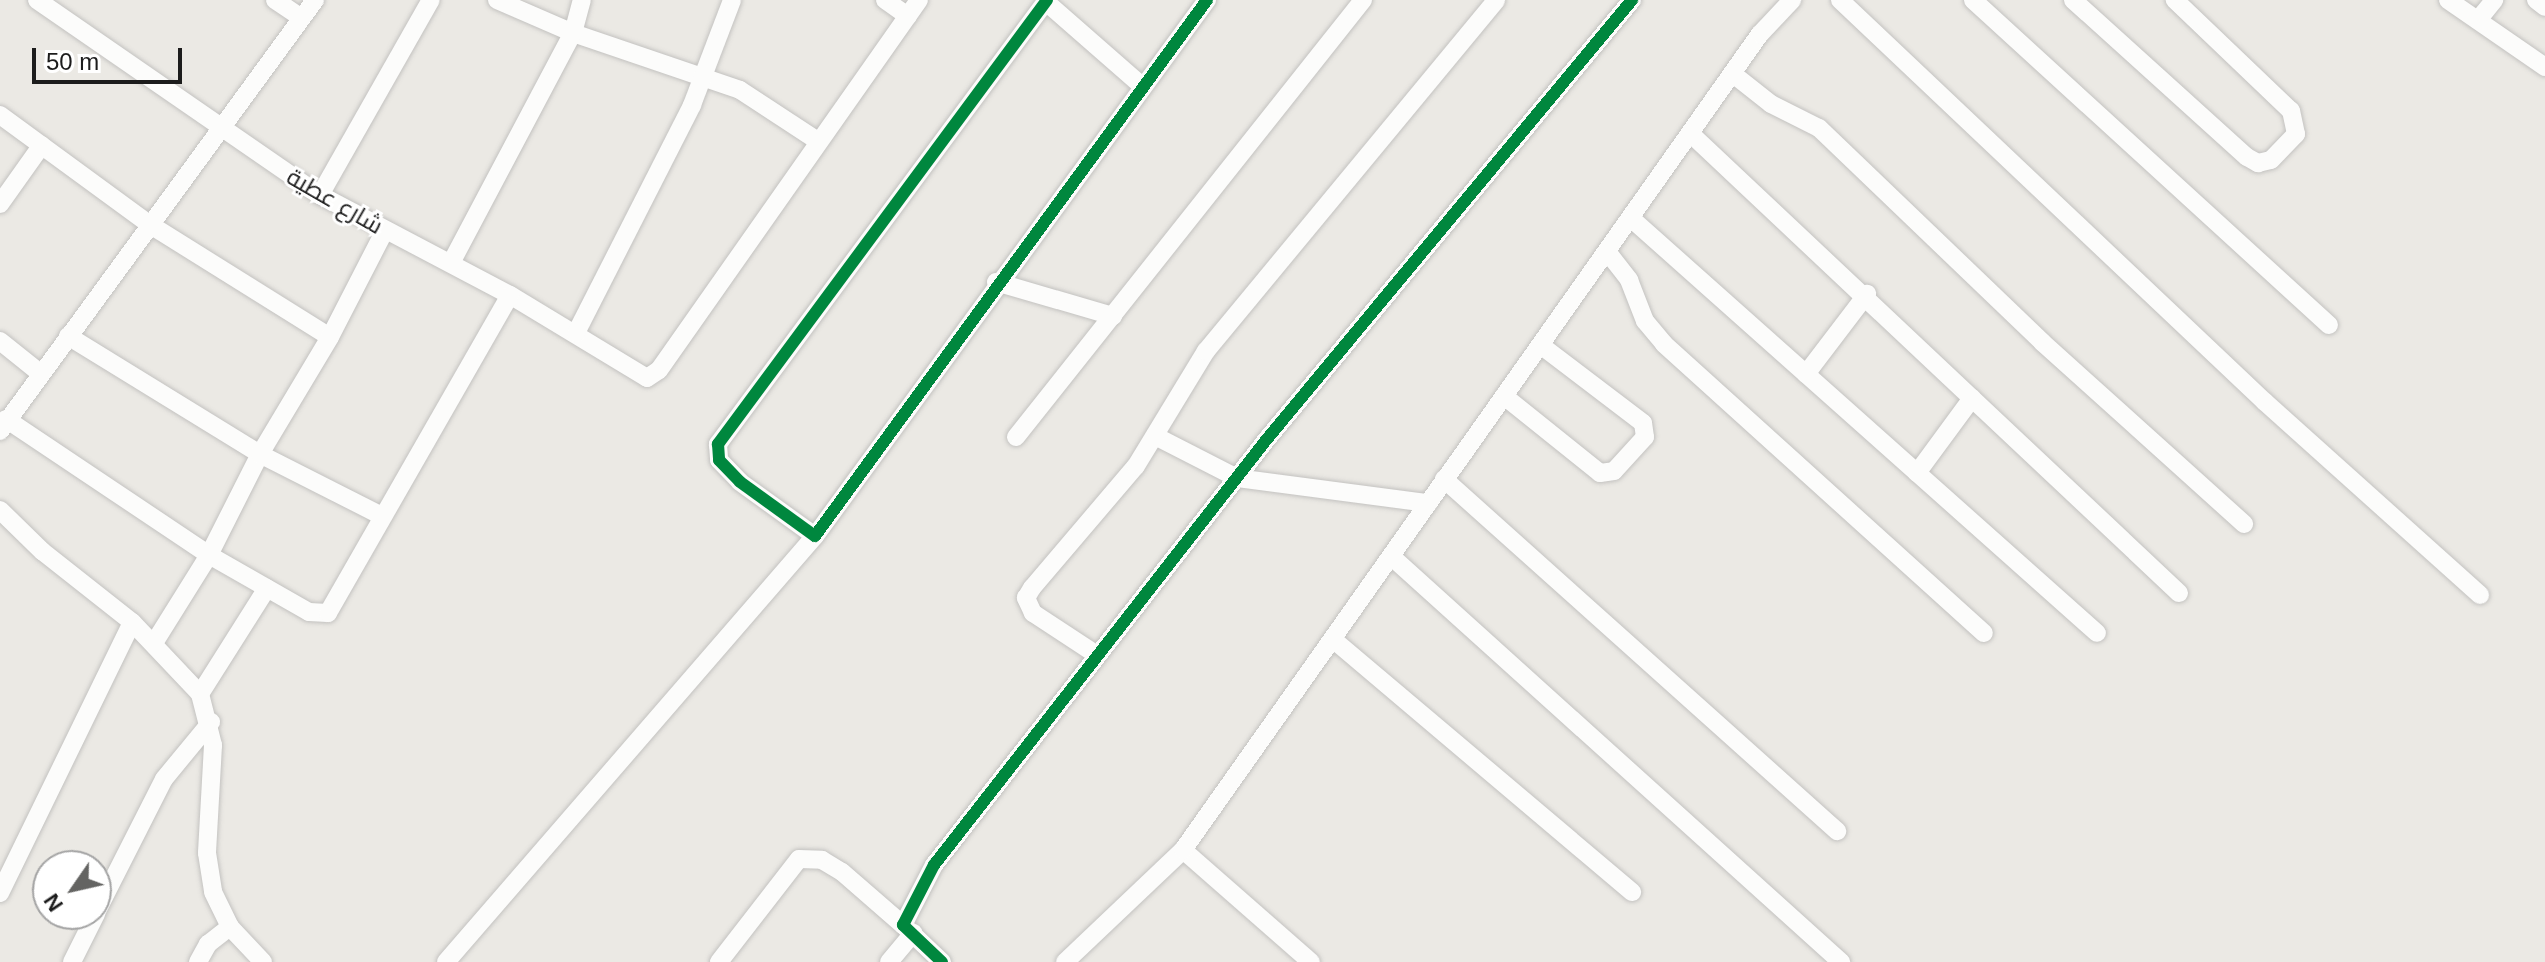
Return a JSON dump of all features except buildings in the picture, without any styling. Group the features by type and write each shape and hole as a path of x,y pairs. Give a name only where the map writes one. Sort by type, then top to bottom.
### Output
{"street":[{"name":"شارع عطية","path":"37,0 320,195 510,295 647,378 659,370 818,141"},
{"path":"275,0 302,18"},
{"path":"315,0 3,425 209,555 309,612 328,613 380,515 510,295"},
{"path":"320,195 431,0"},
{"path":"497,0 573,33 703,77 767,105 818,141 919,0"},
{"path":"451,263 573,33 582,0"},
{"path":"576,333 703,77 732,0"},
{"path":"885,0 908,16"},
{"path":"446,962 815,536 996,282 1207,0"},
{"path":"1016,437 1363,0"},
{"path":"1097,655 1045,623 1026,598 1157,437 1206,351 1496,0"},
{"path":"889,962 908,929 934,865 1237,478 1632,0"},
{"path":"1065,962 1183,850 1335,641 1444,479 1609,254 1733,74 1792,0"},
{"path":"1840,0 2254,392 2480,595"},
{"path":"1973,0 2329,325"},
{"path":"2073,0 2247,157 2271,160 2296,134 2291,111 2175,0"},
{"path":"2448,0 2545,67"},
{"path":"2478,20 2494,0"},
{"path":"2536,0 2545,7"},
{"path":"815,536 740,482 719,460 718,444 1046,1 1142,86"},
{"path":"1733,74 1778,108 1819,128 2042,342 2244,524"},
{"path":"0,115 149,224 330,337"},
{"path":"1691,134 1867,294 1972,398 2179,593"},
{"path":"0,204 42,145"},
{"path":"1633,220 2097,633"},
{"path":"154,643 209,555 260,454 330,337 385,230"},
{"path":"1609,254 1629,280 1645,321 1664,344 1984,633"},
{"path":"996,282 1113,316"},
{"path":"1806,374 1867,294"},
{"path":"68,336 260,454 380,515"},
{"path":"0,341 40,373"},
{"path":"1504,396 1600,473 1614,471 1645,437 1643,423 1542,346"},
{"path":"1917,473 1972,398"},
{"path":"1157,437 1237,478 1428,503"},
{"path":"1444,479 1837,831"},
{"path":"0,510 42,551 132,622 200,694 211,722 207,853 213,892 230,927 263,962"},
{"path":"1392,557 1841,962"},
{"path":"200,694 267,588"},
{"path":"0,893 132,622"},
{"path":"1335,641 1632,892"},
{"path":"112,882 164,779 211,722"},
{"path":"1183,850 1311,962"},
{"path":"719,962 799,859 822,860 842,872 942,962"},
{"path":"198,962 208,944 230,927"},
{"path":"72,962 88,930"}],"cycle path":[{"path":"1047,0 718,444 719,460 740,482 815,536 1207,0"},
{"path":"942,962 903,925 934,865 1267,439 1632,0"}]}
